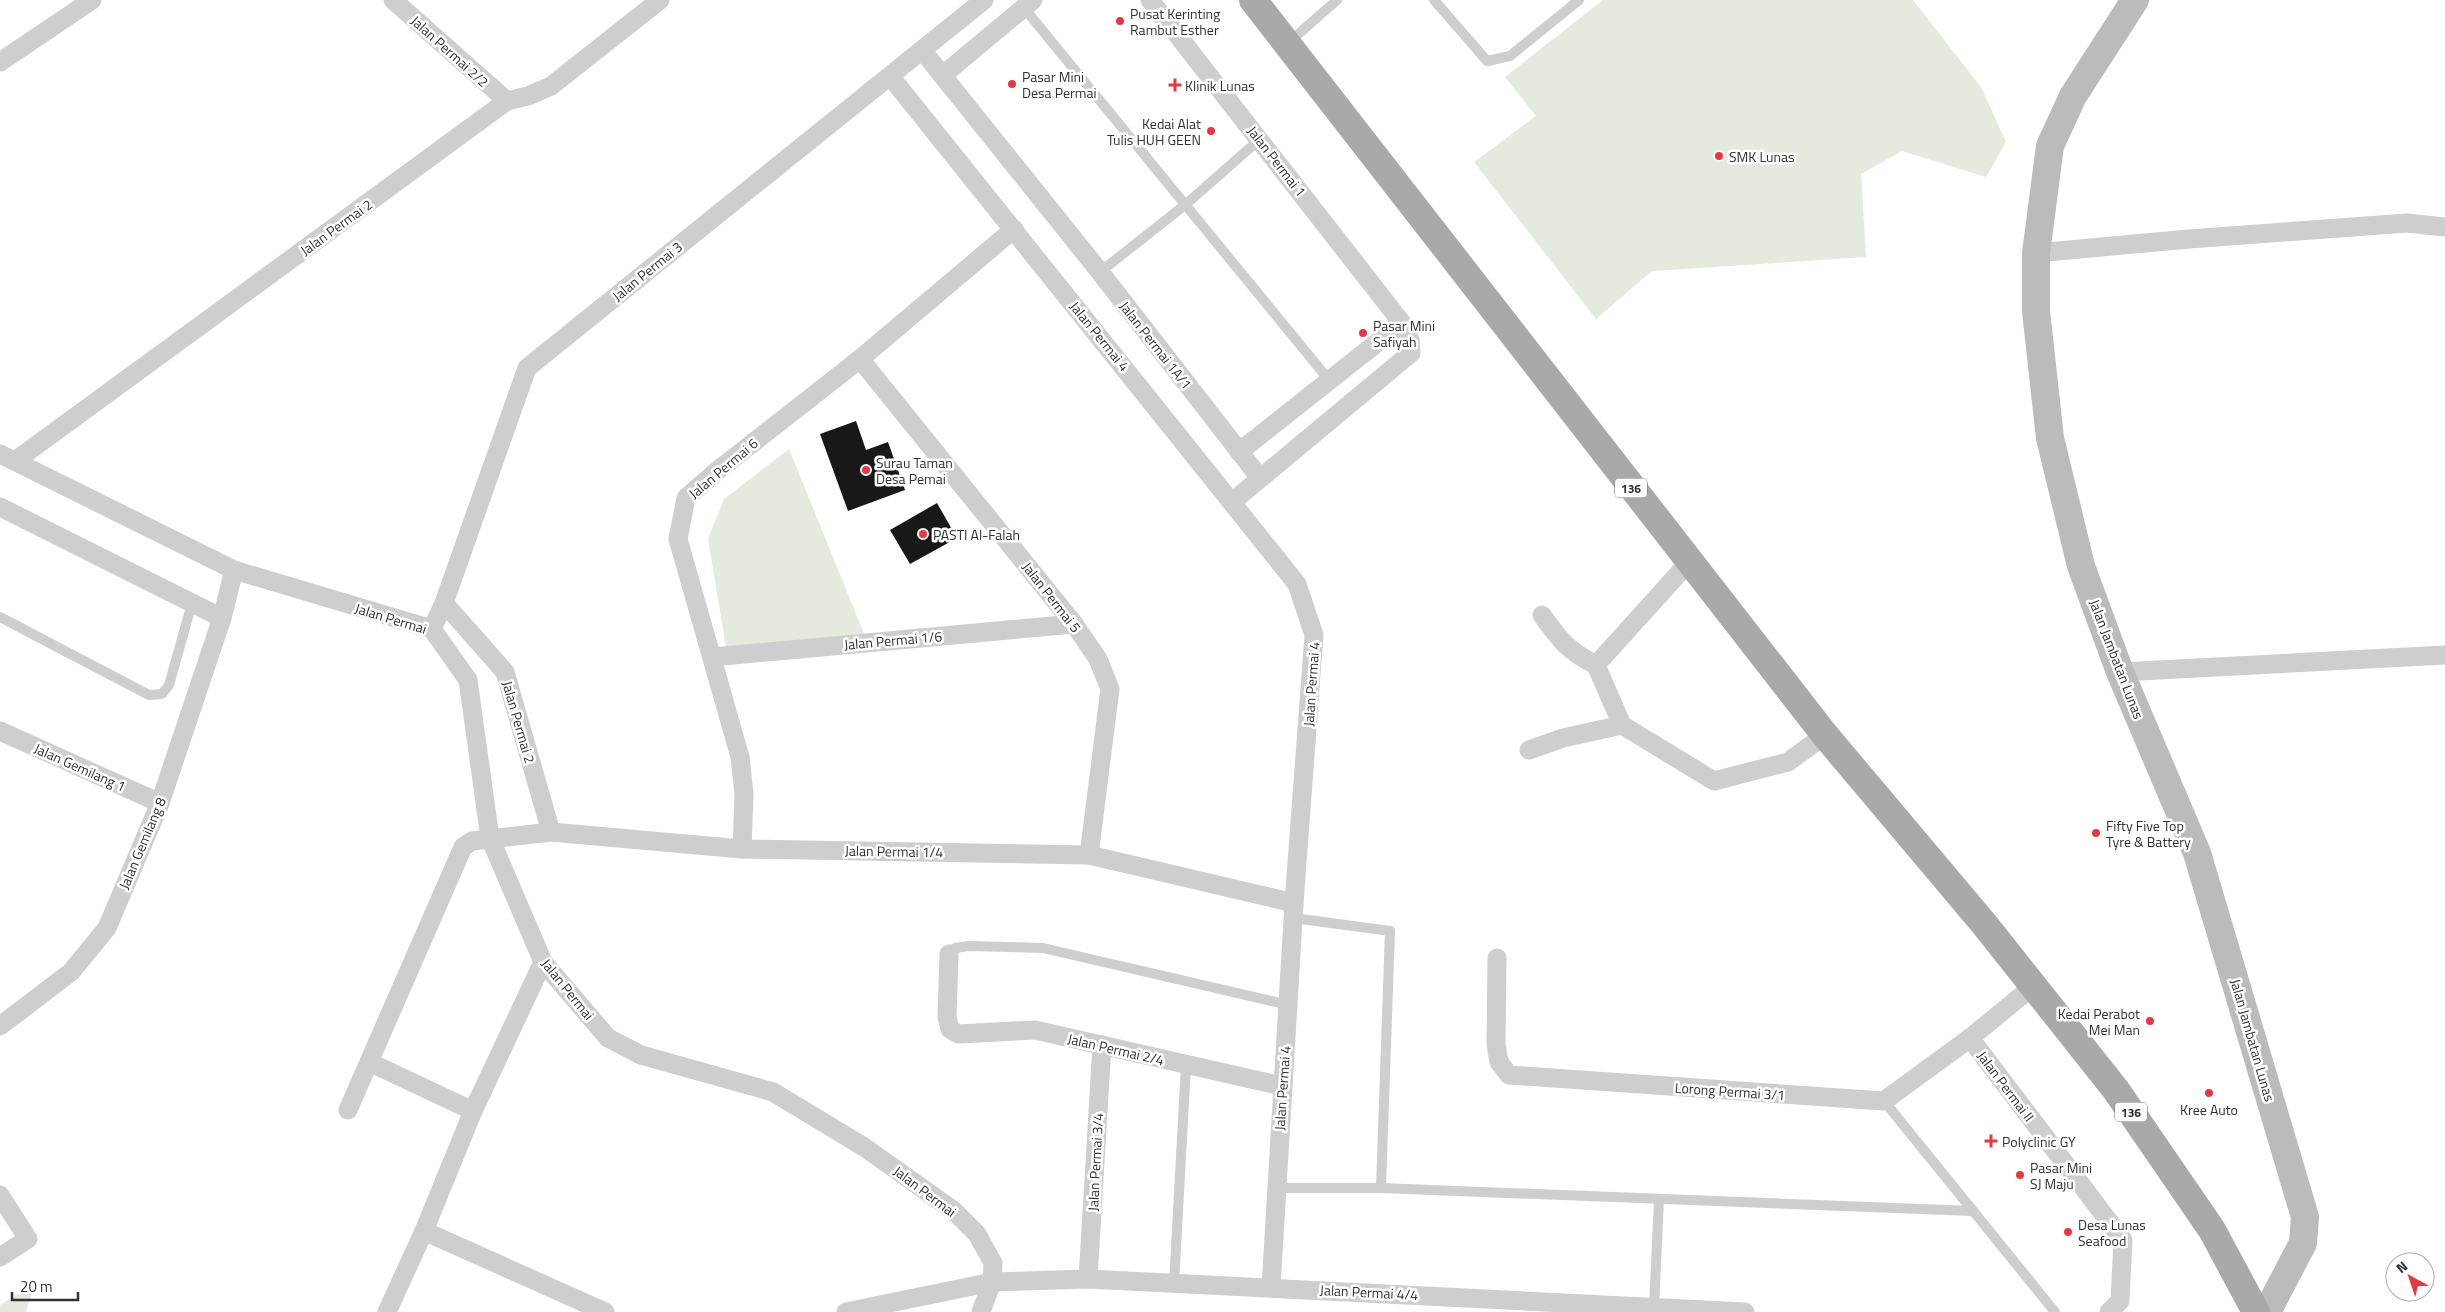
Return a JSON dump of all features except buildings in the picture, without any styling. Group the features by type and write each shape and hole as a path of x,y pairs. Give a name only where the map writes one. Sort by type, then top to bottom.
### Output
{"main road":[{"name":"136","path":"1253,0 1688,562 1825,735 1985,925 2116,1090 2202,1214 2256,1312"},
{"name":"Jalan Jambatan Lunas","path":"2134,0 2073,96 2050,146 2036,253 2036,311 2050,438 2082,566 2120,672 2198,853 2305,1217 2303,1243 2267,1312"}],"street":[{"path":"0,62 92,0"},
{"name":"Jalan Permai 2/2","path":"393,0 507,102"},
{"name":"Jalan Permai 2","path":"7,458 507,102 528,96 551,86 660,0"},
{"name":"Jalan Permai 3","path":"432,629 444,603 527,368 984,0"},
{"name":"Jalan Permai 1","path":"1150,0 1402,323 1410,340 1411,353 1260,478"},
{"path":"943,75 1028,4"},
{"name":"Jalan Permai 1A/1","path":"922,50 1100,272 1260,478"},
{"name":"Jalan Permai 4","path":"890,76 1297,584 1314,635 1275,1188 1271,1287"},
{"path":"2036,253 2190,238 2407,223 2445,228"},
{"name":"Jalan Permai 6","path":"742,849 744,794 740,757 678,539 686,498 716,471 860,359 1014,230"},
{"path":"1239,452 1402,323"},
{"name":"Jalan Permai 5","path":"860,359 1074,624 1098,659 1110,689 1089,855"},
{"name":"Jalan Permai","path":"7,458 234,570 432,629 468,680 490,838 543,962 608,1038 641,1055 773,1092 864,1147 953,1210 977,1234 993,1263 992,1282"},
{"path":"1232,502 1260,478"},
{"path":"0,507 222,618"},
{"path":"1596,665 1688,562"},
{"name":"Jalan Gemilang 8","path":"0,1026 71,972 107,928 160,803 222,618 234,570"},
{"name":"Jalan Permai 2","path":"444,603 505,672 551,832"},
{"path":"1542,615 1564,646 1579,657 1596,665 1622,725 1714,781 1788,762 1825,735"},
{"name":"Jalan Permai 1/6","path":"712,657 1074,624"},
{"path":"2120,672 2445,654"},
{"path":"1529,750 1563,738 1622,725"},
{"name":"Jalan Gemilang 1","path":"0,730 160,803"},
{"name":"Jalan Permai 1/4","path":"348,1110 463,847 472,841 551,832 742,849 1089,855 1294,910"},
{"name":"Jalan Permai 2/4","path":"949,954 948,1017 950,1029 958,1034 1035,1030 1282,1086"},
{"name":"Lorong Permai 3/1","path":"1497,958 1496,1044 1499,1062 1510,1076 1884,1101"},
{"path":"387,1312 424,1230 473,1111 543,962"},
{"path":"1884,1101 1970,1038 2032,986"},
{"name":"Jalan Permai II","path":"1970,1038 2123,1240 2120,1301 2109,1312"},
{"name":"Jalan Permai 3/4","path":"1088,1279 1102,1045"},
{"path":"369,1062 473,1111"},
{"path":"0,1195 28,1239 0,1257"},
{"path":"424,1230 605,1312"},
{"name":"Jalan Permai 4/4","path":"846,1312 992,1282 1088,1279 1745,1312"},
{"path":"981,1312 992,1282"}],"lane":[{"path":"1287,44 1337,0"},
{"path":"1434,0 1487,61 1510,56 1579,0"},
{"path":"1028,4 1185,205 1329,380"},
{"path":"1100,272 1185,205 1260,139"},
{"path":"0,617 149,695 162,694 169,685 192,603"},
{"path":"1294,910 1390,931 1381,1188"},
{"path":"949,954 955,948 969,946 1043,948 1289,1005"},
{"path":"1174,1284 1186,1065"},
{"path":"1884,1101 2055,1312"},
{"path":"1275,1188 1381,1188 1973,1211"},
{"path":"1654,1307 1659,1200"}],"shaded area":[{"name":"SMK Lunas","path":"1603,0 1913,0 1981,87 2006,142 1986,177 1902,151 1861,174 1866,257 1652,271 1596,319 1474,162 1536,116 1505,77"},
{"path":"789,449 865,636 726,647 708,539 724,499"},
{"path":"35,1283 26,1312 0,1312 0,1305"}],"place":[{"name":"Pusat Kerinting Rambut Esther","path":"1120,21"},
{"name":"Pasar Mini Desa Permai","path":"1012,84"},
{"name":"Klinik Lunas","path":"1175,85"},
{"name":"Kedai Alat Tulis HUH GEEN","path":"1211,131"},
{"name":"SMK Lunas","path":"1719,156"},
{"name":"Pasar Mini Safiyah","path":"1363,333"},
{"name":"Surau Taman Desa Pemai","path":"866,470"},
{"name":"PASTI Al-Falah","path":"923,534"},
{"name":"Fifty Five Top Tyre & Battery","path":"2096,833"},
{"name":"Kedai Perabot Mei Man","path":"2150,1021"},
{"name":"Kree Auto","path":"2209,1093"},
{"name":"Polyclinic GY","path":"1991,1141"},
{"name":"Pasar Mini SJ Maju","path":"2020,1175"},
{"name":"Desa Lunas Seafood","path":"2068,1232"}]}
